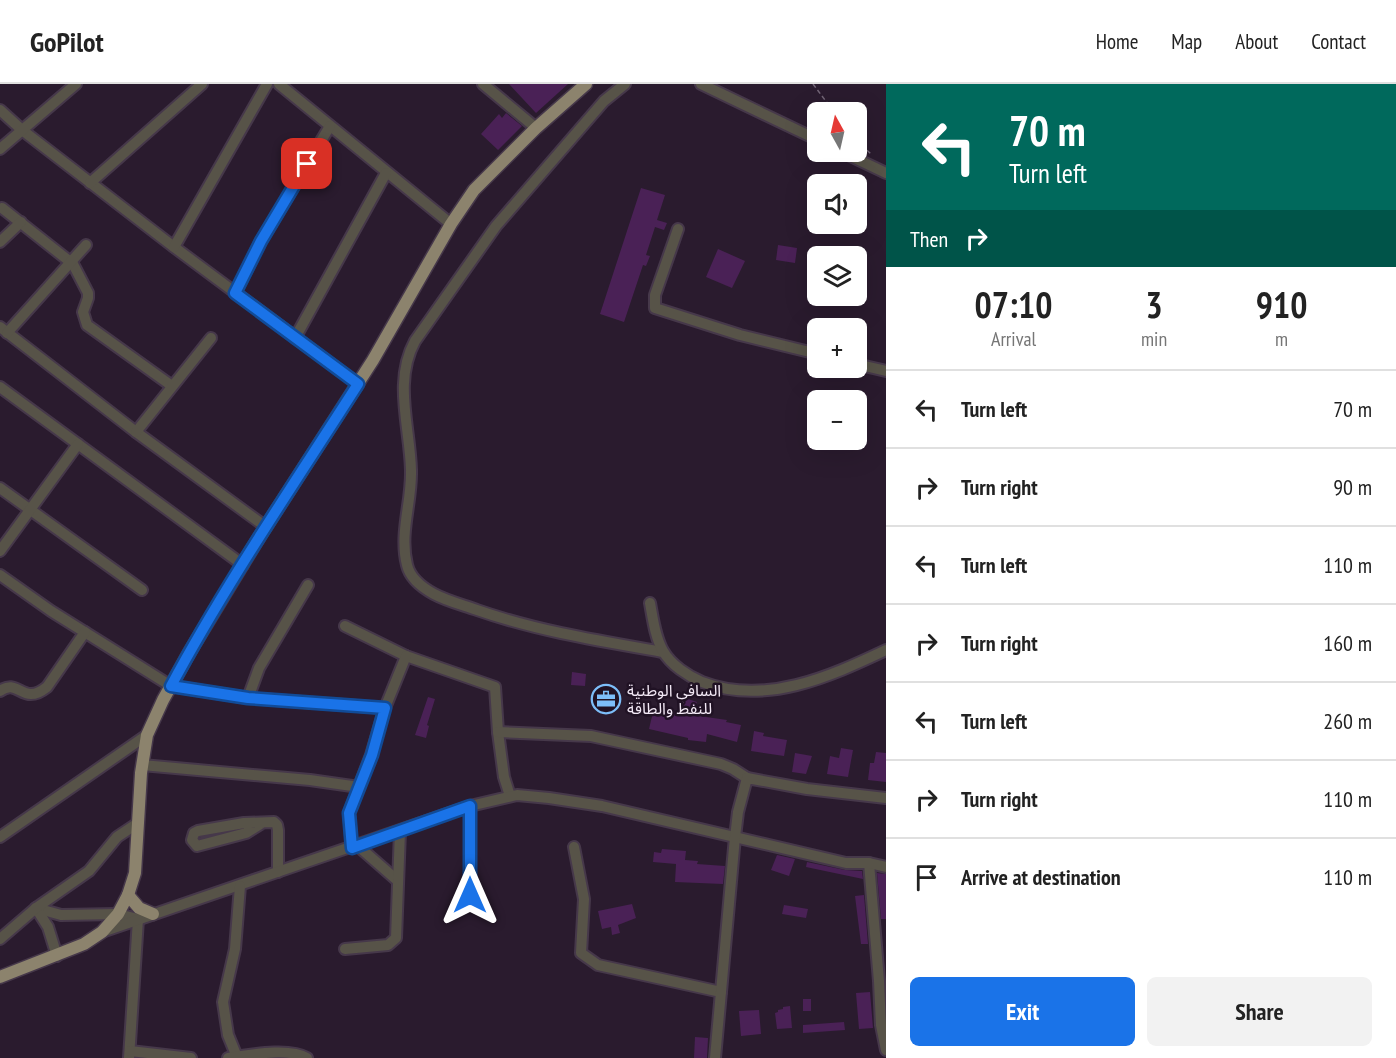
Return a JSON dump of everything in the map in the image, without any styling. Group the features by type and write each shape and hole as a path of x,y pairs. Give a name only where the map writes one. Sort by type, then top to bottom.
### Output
{"main road":[{"path":"0,977 84,944 102,932 118,914 128,896 137,862 142,765 147,735 171,686 266,527 358,384 474,190 586,84"},
{"path":"128,896 139,908 153,914"}],"street":[{"path":"0,149 76,84"},
{"path":"90,183 202,84"},
{"path":"174,248 267,84"},
{"path":"279,84 451,225"},
{"path":"483,84 537,128"},
{"path":"625,84 604,101 496,226 408,353 405,365 404,410 411,470 404,538 407,566 414,579 436,595 529,626 663,652"},
{"path":"701,84 807,135"},
{"path":"0,110 22,130 174,248 358,384"},
{"path":"235,293 261,241 330,126"},
{"path":"863,162 886,173"},
{"path":"295,338 386,172"},
{"path":"2,207 71,261 88,293 83,312 87,326 172,386"},
{"path":"0,242 21,222"},
{"path":"678,229 655,295 656,308 740,335 807,351"},
{"path":"86,245 4,330 136,432 266,527"},
{"path":"136,432 211,338"},
{"path":"867,366 886,371"},
{"path":"0,387 243,565"},
{"path":"0,551 78,444"},
{"path":"0,488 142,590"},
{"path":"0,575 51,611 171,686 248,698 385,708"},
{"path":"248,698 259,668 308,585"},
{"path":"650,603 663,652 677,667 694,678 716,687 739,691 773,690 797,686 829,675 886,650"},
{"path":"345,626 406,656 492,684 496,692 504,777 510,796"},
{"path":"0,691 12,687 28,695 39,693 47,687 85,632"},
{"path":"398,881 355,847 349,813 372,755 385,708 406,656"},
{"path":"498,732 591,735 721,764 747,778 807,789 886,798"},
{"path":"0,837 147,735"},
{"path":"142,765 310,780 359,787"},
{"path":"715,1058 735,837 738,812 747,778"},
{"path":"102,932 470,806 517,795 602,806 846,863 869,863 886,867"},
{"path":"470,806 470,895"},
{"path":"262,823 246,833 197,846 192,840 194,833 198,831 244,823 274,822 277,825 278,872"},
{"path":"0,939 36,908 89,871 117,837 138,823"},
{"path":"345,949 388,945 395,941 400,831"},
{"path":"574,847 584,899 581,952 598,965 721,992"},
{"path":"869,863 881,1025 886,1050"},
{"path":"240,886 234,949 223,1002 232,1057 294,1054 307,1058"},
{"path":"36,908 61,915 118,914 138,919"},
{"path":"36,908 52,935 57,956"},
{"path":"138,919 129,1054 191,1058"}],"path":[{"path":"813,84 826,102"}],"building":[{"path":"509,84 568,84 536,113"},
{"path":"506,113 522,126 498,150 481,134 499,114 502,118"},
{"path":"641,188 665,195 657,220 667,223 664,230 655,227 646,255 650,256 646,266 643,265 624,322 600,314"},
{"path":"778,245 797,248 795,263 776,260"},
{"path":"718,249 745,261 732,288 706,277"},
{"path":"572,672 586,674 585,686 571,685"},
{"path":"428,697 435,699 427,725 429,726 426,738 415,735"},
{"path":"685,698 697,702 692,715 727,720 726,722 741,725 737,742 707,734 706,742 688,740 688,738 649,729 654,708 680,713"},
{"path":"754,731 764,733 763,736 787,740 784,756 751,751"},
{"path":"841,748 853,750 848,777 827,774 830,756 839,758"},
{"path":"876,752 886,753 886,782 868,780 870,763 874,763"},
{"path":"795,753 812,756 806,774 792,772"},
{"path":"662,849 686,851 685,860 698,861 697,864 725,866 723,884 675,882 676,864 653,862 654,852 661,853"},
{"path":"777,855 795,859 789,876 771,870"},
{"path":"807,862 862,871 863,879 806,867"},
{"path":"877,873 886,874 886,919 881,919"},
{"path":"864,895 868,944 861,944 855,896"},
{"path":"632,904 636,918 618,925 620,933 612,935 611,927 602,929 598,911"},
{"path":"784,905 808,909 806,918 782,914"},
{"path":"870,992 873,1028 859,1029 856,993"},
{"path":"803,999 811,999 811,1011 803,1011"},
{"path":"790,1006 792,1028 777,1029 775,1013 783,1007"},
{"path":"759,1010 761,1034 741,1036 739,1011"},
{"path":"844,1022 845,1030 803,1033 803,1025"},
{"path":"695,1037 708,1038 707,1058 694,1058"}],"place":[{"name":"السافي الوطنية للنفط والطاقة","path":"606,699"}],"route":[{"path":"307,164 261,241 235,293 358,384 260,536 171,686 248,698 385,708 372,755 349,813 352,848 470,806 470,895"}]}
